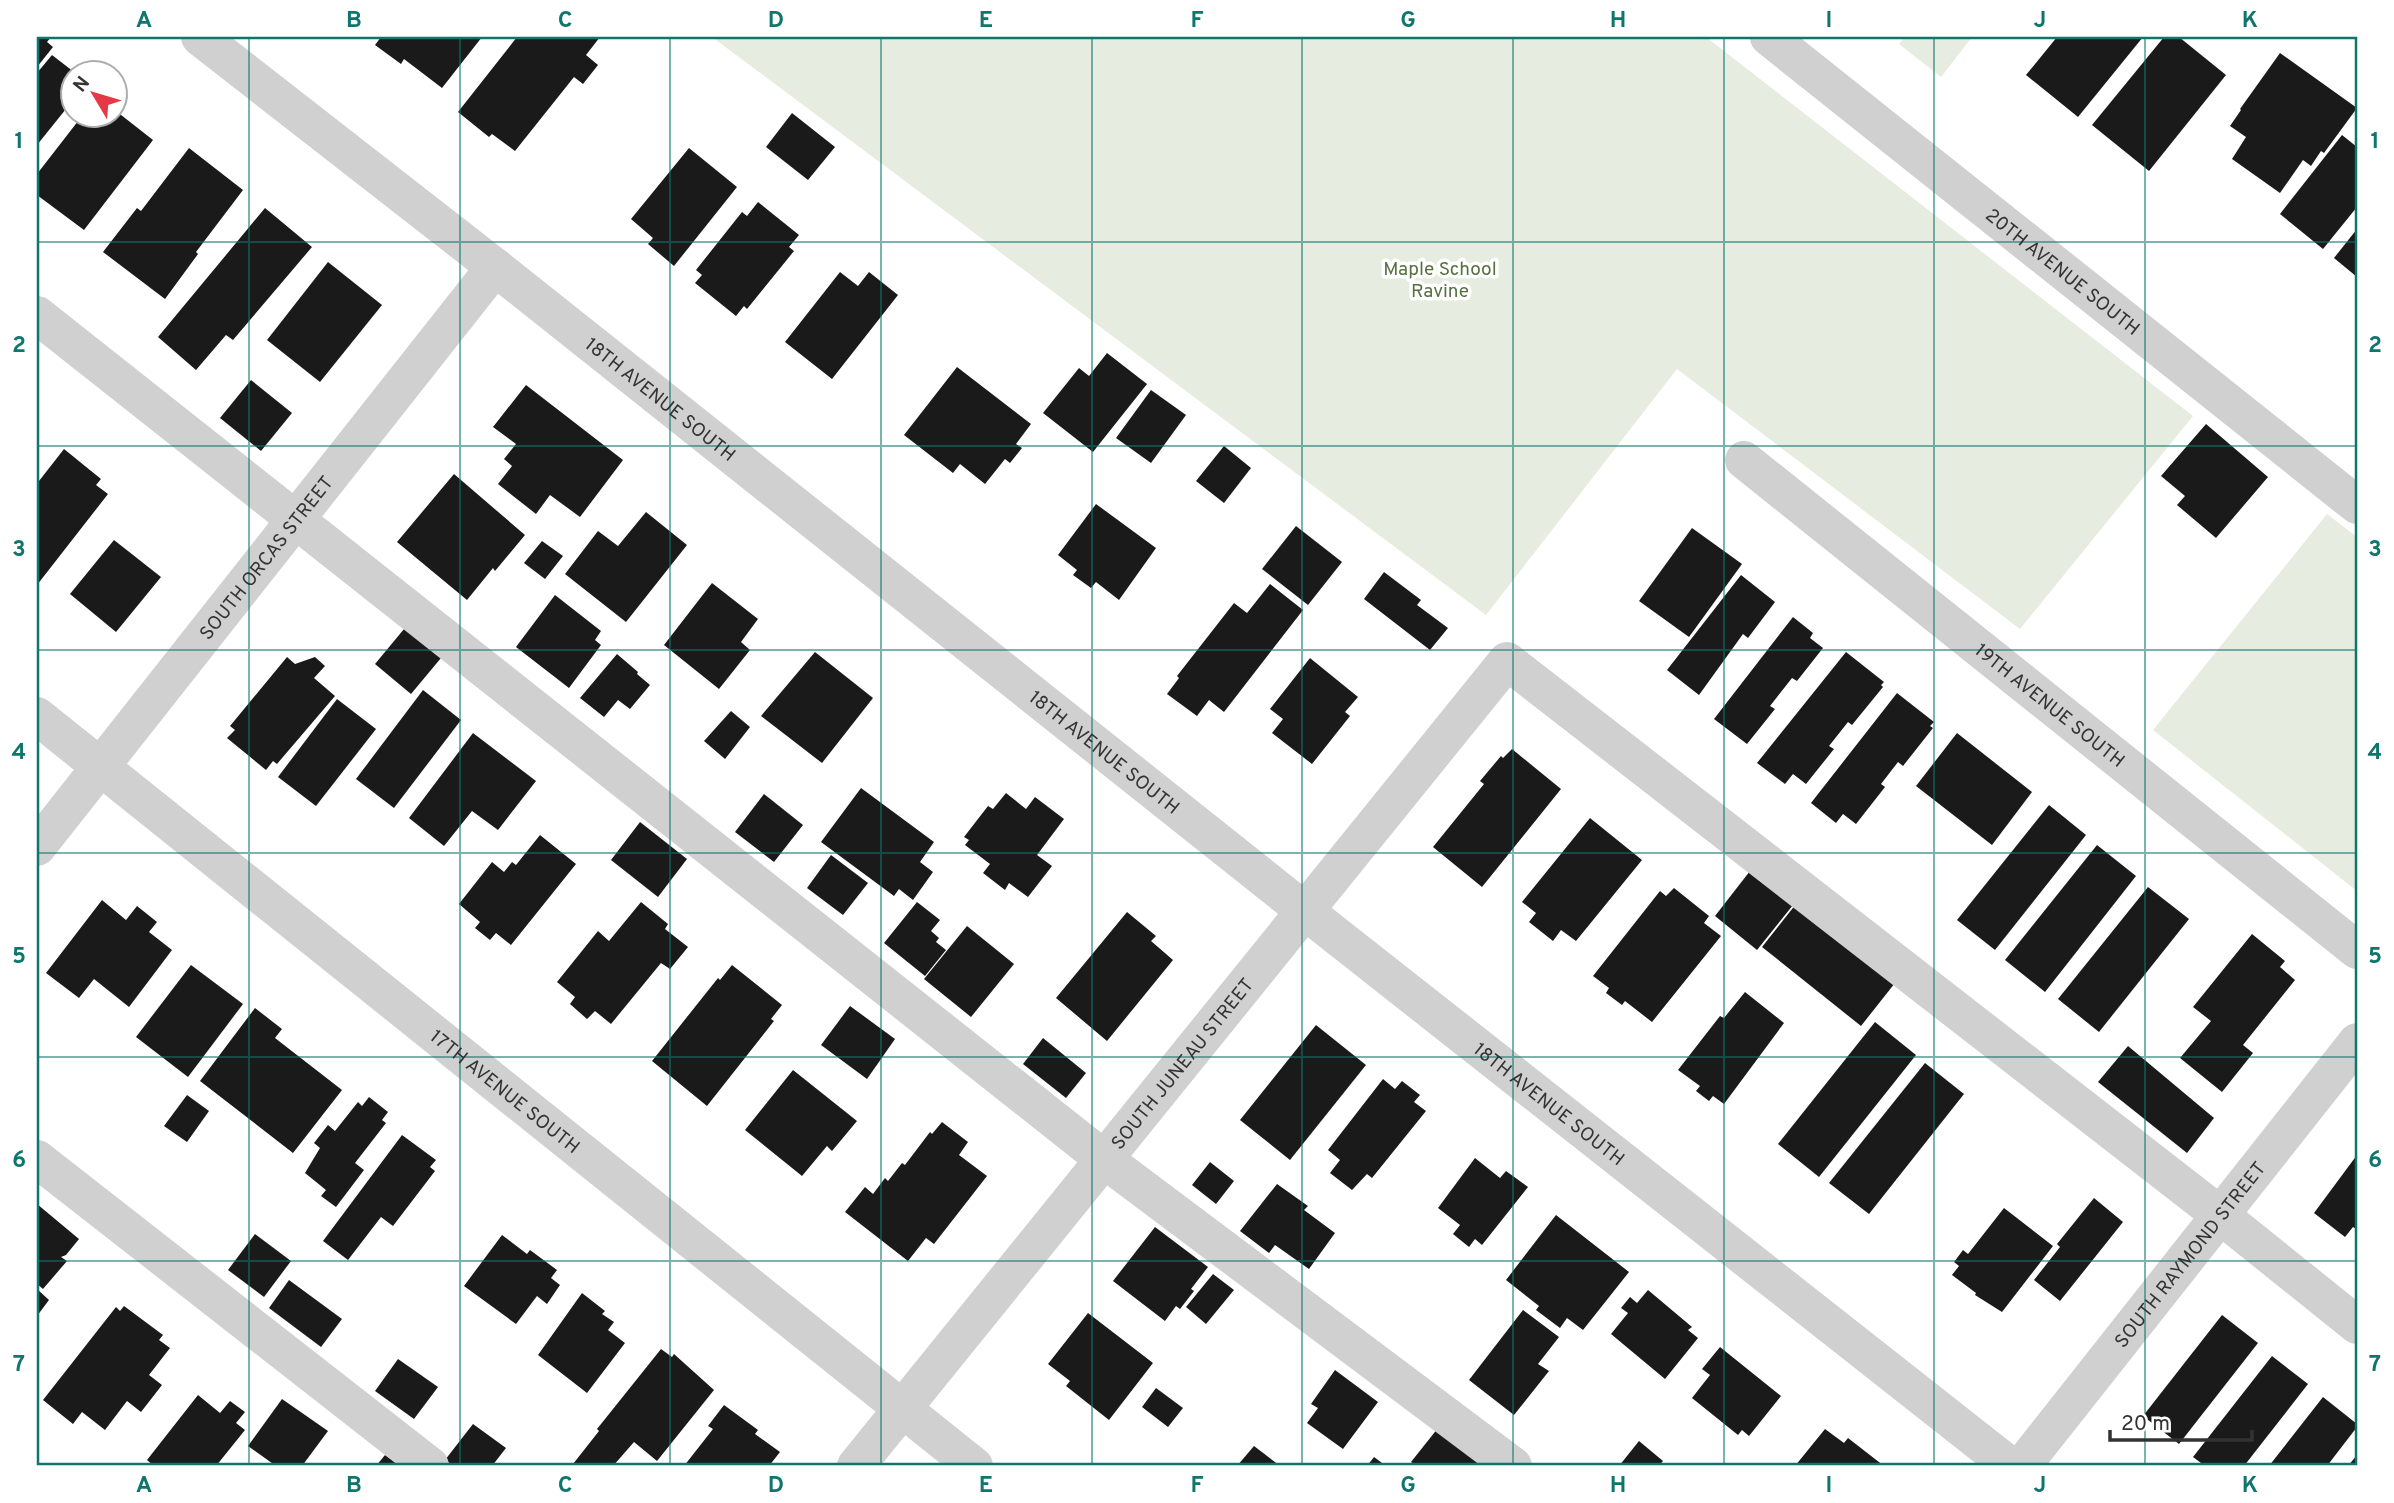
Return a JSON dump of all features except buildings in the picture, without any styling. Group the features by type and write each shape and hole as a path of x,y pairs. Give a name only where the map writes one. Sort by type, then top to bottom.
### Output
{"street":[{"name":"18TH AVENUE SOUTH","path":"200,37 495,267 1305,911 2010,1466"},
{"name":"20TH AVENUE SOUTH","path":"1769,37 2357,505"},
{"name":"SOUTH ORCAS STREET","path":"37,847 495,267"},
{"path":"37,315 1105,1160 1513,1466"},
{"name":"19TH AVENUE SOUTH","path":"1744,460 2357,950"},
{"name":"SOUTH JUNEAU STREET","path":"856,1466 1507,661 2220,1215"},
{"name":"17TH AVENUE SOUTH","path":"37,716 974,1466"},
{"name":"SOUTH RAYMOND STREET","path":"2022,1466 2357,1042"},
{"path":"37,1159 430,1466"},
{"path":"2220,1215 2357,1325"}],"green space":[{"name":"Maple School Ravine","path":"712,37 1706,37 2193,416 2020,629 1677,369 1486,615"},
{"path":"1905,37 1972,37 1941,77 1899,44"},
{"path":"2327,514 2357,537 2357,891 2153,730"}]}
